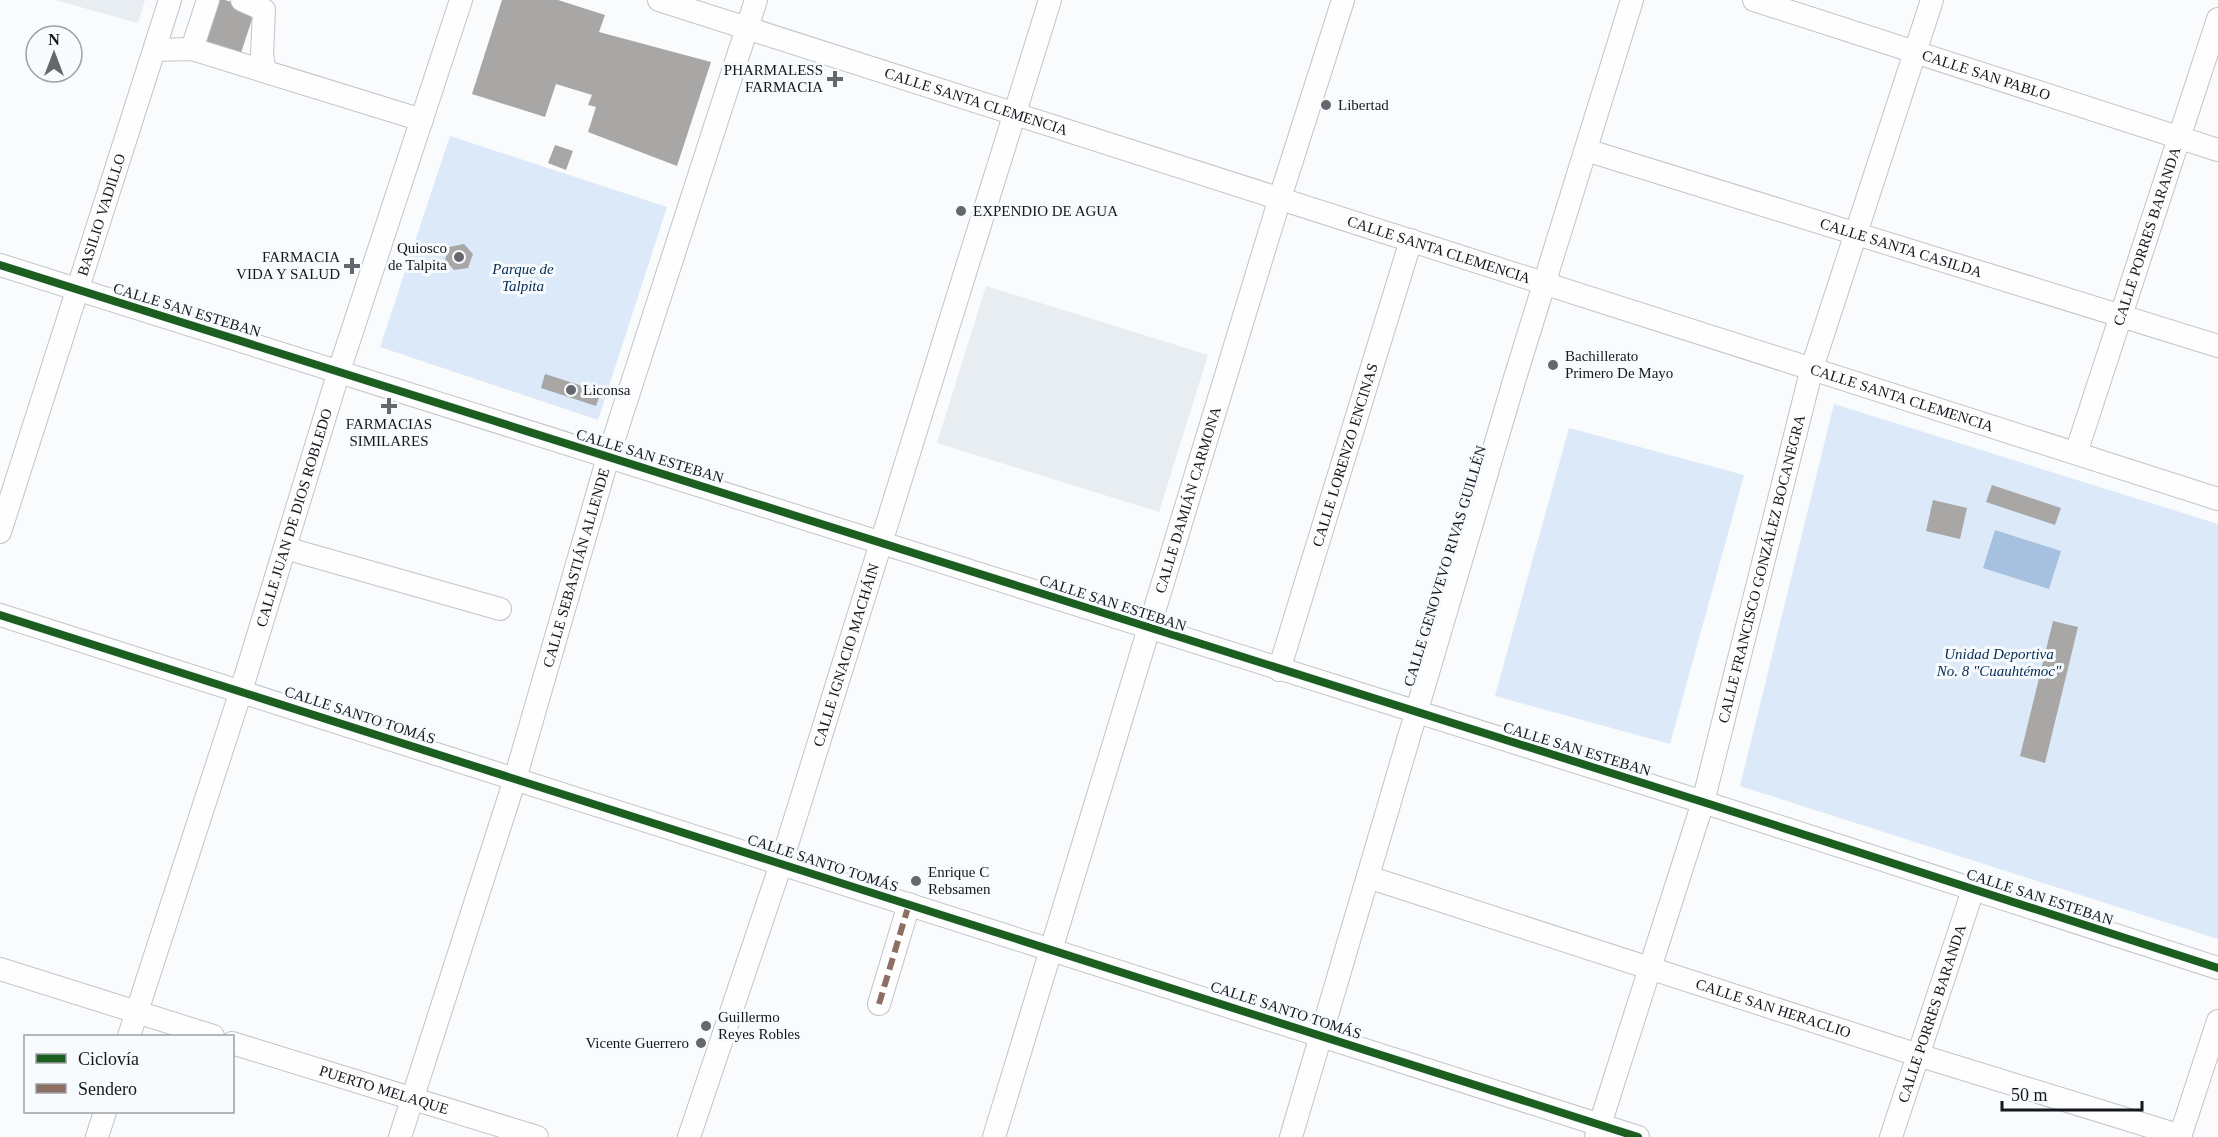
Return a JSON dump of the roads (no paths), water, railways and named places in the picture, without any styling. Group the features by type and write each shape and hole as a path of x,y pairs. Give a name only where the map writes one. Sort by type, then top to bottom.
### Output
{"street":[{"name":"BASILIO VADILLO","path":"0,532 170,0"},
{"path":"192,49 208,0"},
{"path":"242,0 264,9 266,24 262,55 265,71"},
{"name":"CALLE JUAN DE DIOS ROBLEDO","path":"129,1035 241,691 339,371 461,0"},
{"name":"CALLE SANTA CLEMENCIA","path":"659,0 2218,499"},
{"name":"CALLE SEBASTIÁN ALLENDE","path":"400,1137 515,779 608,457 756,0"},
{"name":"CALLE IGNACIO MACHÁIN","path":"689,1137 781,864 1050,0"},
{"name":"CALLE DAMIÁN CARMONA","path":"994,1137 1147,628 1343,0"},
{"name":"CALLE GENOVEVO RIVAS GUILLÉN","path":"1291,1137 1544,283 1632,0"},
{"name":"CALLE SAN PABLO","path":"1754,0 2218,150"},
{"name":"CALLE FRANCISCO GONZÁLEZ BOCANEGRA","path":"1598,1131 1703,802 1812,368 1932,0"},
{"name":"CALLE PORRES BARANDA","path":"2076,453 2218,19"},
{"path":"155,50 192,49 422,120"},
{"name":"CALLE SANTA CASILDA","path":"1586,150 2218,346"},
{"name":"CALLE LORENZO ENCINAS","path":"1279,669 1411,240"},
{"name":"CALLE SAN ESTEBAN","path":"0,265 1703,802 2218,968"},
{"path":"285,548 500,609"},
{"name":"CALLE SANTO TOMÁS","path":"0,615 1322,1036 1598,1131 1638,1137"},
{"name":"CALLE SAN HERACLIO","path":"1368,877 1918,1055 2180,1136"},
{"name":"CALLE PORRES BARANDA","path":"1891,1137 1973,890"},
{"path":"879,1004 909,904"},
{"path":"0,969 210,1035"},
{"path":"2180,1136 2218,1021"},
{"name":"PUERTO MELAQUE","path":"234,1044 537,1137"},
{"path":"97,1137 105,1113"}],"water":[{"path":"1995,530 2061,551 2049,589 1983,568"}],"place":[{"name":"PHARMALESS FARMACIA","path":"835,79"},
{"name":"Libertad","path":"1326,105"},
{"name":"EXPENDIO DE AGUA","path":"961,211"},
{"name":"Quiosco de Talpita","path":"459,257"},
{"name":"FARMACIA VIDA Y SALUD","path":"352,266"},
{"name":"Bachillerato Primero De Mayo","path":"1553,365"},
{"name":"Liconsa","path":"571,390"},
{"name":"FARMACIAS SIMILARES","path":"389,406"},
{"name":"Enrique C Rebsamen","path":"916,881"},
{"name":"Guillermo Reyes Robles","path":"706,1026"},
{"name":"Vicente Guerrero","path":"701,1043"}],"park label":[{"name":"Parque de Talpita","path":"523,278"},
{"name":"Unidad Deportiva No. 8 \"Cuauhtémoc\"","path":"1999,662"}]}
